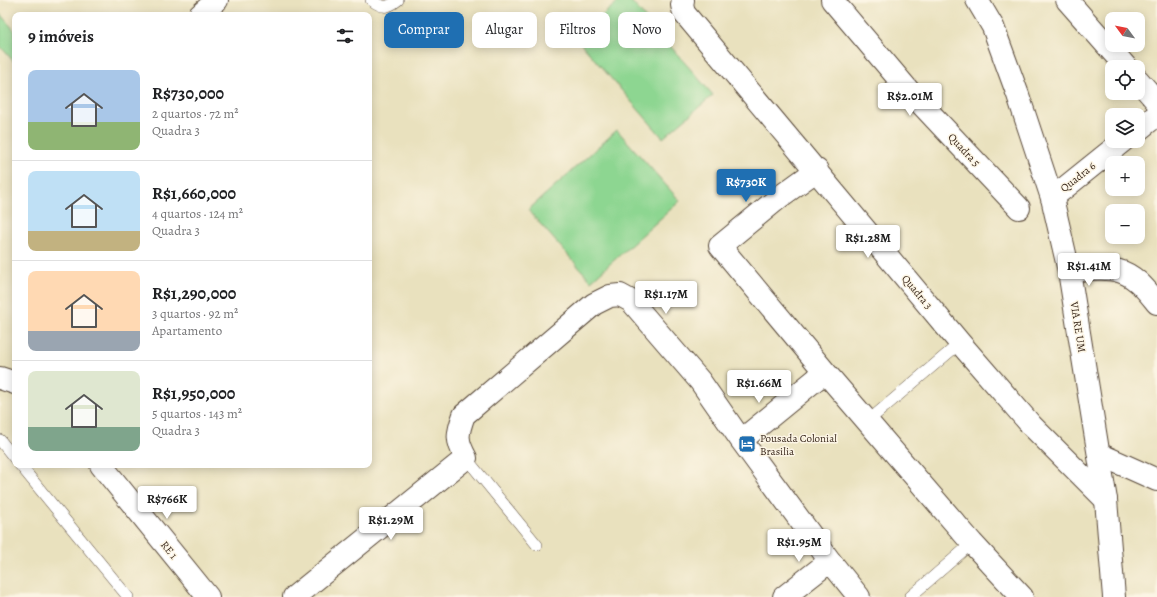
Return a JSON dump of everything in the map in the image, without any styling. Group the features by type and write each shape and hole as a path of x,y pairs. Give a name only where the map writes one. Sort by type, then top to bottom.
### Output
{"street":[{"path":"203,12 217,0"},
{"name":"Quadra 3","path":"683,0 682,5 684,12 960,343 1032,426 1106,500"},
{"name":"Quadra 5","path":"832,0 909,92 1019,208"},
{"name":"VIA RE UM","path":"977,0 993,27 1018,94 1052,198 1069,271 1106,500 1114,597"},
{"path":"1067,0 1120,60"},
{"path":"1145,88 1157,102"},
{"path":"1145,124 1157,114"},
{"name":"Quadra 6","path":"1052,198 1115,148"},
{"path":"816,170 781,196 720,246 825,372 972,543 1022,597"},
{"path":"1069,271 1107,268 1120,271 1142,286 1157,303"},
{"path":"294,597 466,458 459,441 458,429 464,415 594,304 610,296 620,295 631,301 700,381 741,440 830,561 859,597"},
{"path":"741,440 825,372"},
{"path":"0,378 12,383"},
{"path":"1099,454 1157,480"},
{"name":"RE 1","path":"103,468 208,597"},
{"path":"784,597 830,561"}],"lane":[{"path":"371,0 378,5 387,7 398,0"},
{"path":"868,421 960,343"},
{"path":"0,440 12,455"},
{"path":"466,458 538,545"},
{"path":"22,468 128,597"},
{"path":"910,597 972,543"}],"green space":[{"path":"620,0 630,0 640,12 618,12 618,48 672,48 713,95 663,138 585,48 610,48 610,12 606,12"},
{"path":"0,14 12,28 12,60 0,46"},
{"path":"617,130 680,201 591,281 528,210"}],"place":[{"name":"Pousada Colonial Brasilia","path":"747,444"}]}
